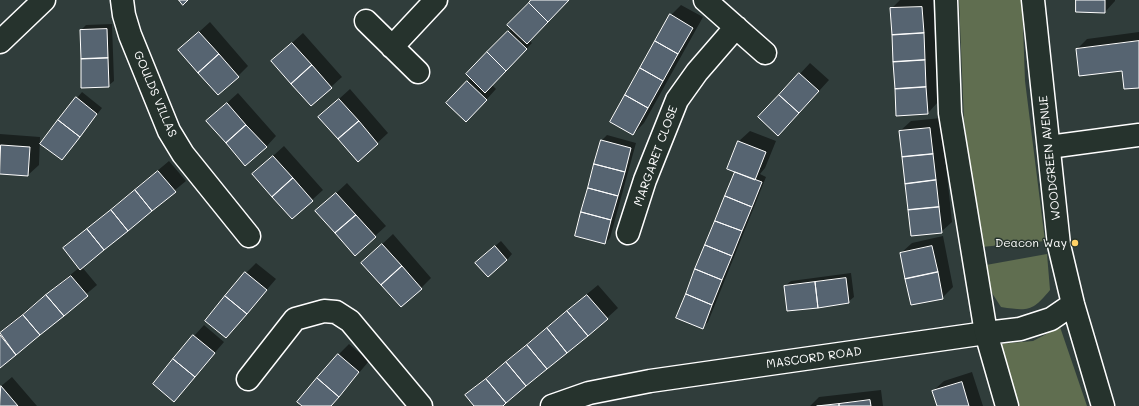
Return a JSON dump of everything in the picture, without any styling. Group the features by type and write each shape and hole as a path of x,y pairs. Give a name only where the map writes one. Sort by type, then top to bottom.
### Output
{"street":[{"path":"0,42 44,0"},
{"name":"GOULDS VILLAS","path":"122,0 130,35 169,131 183,154 249,236"},
{"path":"392,47 436,0"},
{"path":"705,0 765,53"},
{"path":"946,0 950,113 986,333 1007,406"},
{"name":"WOODGREEN AVENUE","path":"1034,0 1059,245 1073,304 1103,406"},
{"path":"366,21 418,72"},
{"name":"MARGARET CLOSE","path":"628,233 645,180 677,100 697,72 736,27"},
{"path":"1049,146 1139,134"},
{"name":"MASCORD ROAD","path":"552,406 589,393 650,381 1026,327 1051,319 1073,304"},
{"path":"248,379 295,319 324,311 336,312 350,321 421,406"}],"green space":[{"path":"959,0 1022,0 1025,81 1045,241 981,247 964,120"},
{"path":"1047,254 1050,290 1044,297 1034,306 1029,308 1018,309 1001,307 992,293 986,265"},
{"path":"1060,327 1087,406 1018,406 999,344 1033,341"}],"building":[{"path":"179,0 188,0 183,5"},
{"path":"531,0 569,0 548,22 529,3"},
{"path":"1076,0 1105,0 1105,13 1076,12"},
{"path":"529,3 548,22 527,44 507,25"},
{"path":"922,7 924,33 892,35 890,8"},
{"path":"670,14 693,28 678,54 655,41"},
{"path":"107,29 108,58 81,59 80,30"},
{"path":"508,31 527,49 506,71 487,52"},
{"path":"199,32 219,54 198,73 178,50"},
{"path":"924,33 925,60 893,62 892,35"},
{"path":"655,41 678,54 663,81 640,68"},
{"path":"1139,41 1139,88 1124,89 1122,71 1079,76 1076,49"},
{"path":"292,43 312,65 291,84 271,61"},
{"path":"487,52 506,71 485,93 466,74"},
{"path":"219,54 239,77 218,95 198,73"},
{"path":"108,58 109,87 81,88 81,59"},
{"path":"925,60 926,87 895,89 893,62"},
{"path":"312,65 332,88 311,106 291,84"},
{"path":"640,68 663,81 648,108 625,95"},
{"path":"799,73 819,91 799,113 779,95"},
{"path":"467,81 487,100 466,122 446,103"},
{"path":"926,87 928,114 896,116 895,89"},
{"path":"625,95 648,108 633,135 610,122"},
{"path":"779,95 799,113 778,136 758,117"},
{"path":"76,97 97,114 80,137 58,120"},
{"path":"339,99 359,121 338,139 318,117"},
{"path":"227,103 246,125 226,143 206,121"},
{"path":"58,120 80,137 62,160 40,144"},
{"path":"359,121 378,144 358,162 338,139"},
{"path":"246,125 267,147 245,166 226,143"},
{"path":"930,128 933,154 902,157 899,131"},
{"path":"601,140 631,148 625,172 594,164"},
{"path":"738,141 766,152 755,180 727,169"},
{"path":"1,145 30,147 28,176 0,174"},
{"path":"933,154 936,180 905,184 902,157"},
{"path":"273,156 293,178 272,197 252,174"},
{"path":"594,164 625,172 618,196 588,188"},
{"path":"158,171 176,192 152,211 135,190"},
{"path":"735,172 762,182 752,207 725,196"},
{"path":"293,178 313,201 292,219 272,197"},
{"path":"936,180 939,207 908,210 905,184"},
{"path":"588,188 618,196 611,220 581,212"},
{"path":"135,190 152,211 128,231 111,210"},
{"path":"336,193 356,215 335,233 315,211"},
{"path":"725,196 752,207 742,231 715,221"},
{"path":"939,207 942,233 911,236 908,210"},
{"path":"111,210 128,231 104,250 87,229"},
{"path":"581,212 611,220 605,244 575,236"},
{"path":"356,215 376,237 355,256 335,233"},
{"path":"715,221 742,231 732,256 705,245"},
{"path":"87,229 104,250 80,270 63,248"},
{"path":"382,244 402,266 381,285 361,263"},
{"path":"705,245 732,256 722,280 695,269"},
{"path":"495,246 507,260 488,277 475,263"},
{"path":"932,246 938,272 905,279 900,253"},
{"path":"402,266 422,289 401,307 381,285"},
{"path":"695,269 722,280 712,305 686,294"},
{"path":"245,272 267,290 247,314 225,296"},
{"path":"938,272 943,299 911,305 905,279"},
{"path":"71,276 88,296 64,316 46,295"},
{"path":"846,278 849,303 818,308 815,282"},
{"path":"815,282 818,308 787,311 784,286"},
{"path":"686,294 712,305 703,329 676,318"},
{"path":"46,295 64,316 40,335 23,315"},
{"path":"587,295 608,319 588,336 567,311"},
{"path":"225,296 247,314 226,338 205,321"},
{"path":"567,311 588,336 567,353 547,328"},
{"path":"23,315 40,335 16,355 0,333"},
{"path":"547,328 567,353 547,369 527,345"},
{"path":"0,335 16,355 0,368"},
{"path":"193,335 215,353 195,377 173,359"},
{"path":"527,345 547,369 526,386 506,362"},
{"path":"338,354 359,372 339,397 317,378"},
{"path":"173,359 195,377 174,402 153,384"},
{"path":"506,362 526,386 506,403 486,379"},
{"path":"317,378 339,397 331,406 302,406 297,402"},
{"path":"486,379 506,403 503,406 474,406 465,395"},
{"path":"962,382 969,406 937,406 932,391"},
{"path":"1,386 18,406 0,406"},
{"path":"870,400 871,406 839,406 839,404"},
{"path":"839,404 839,406 817,406"}],"place":[{"name":"Deacon Way","path":"1075,243"}]}
